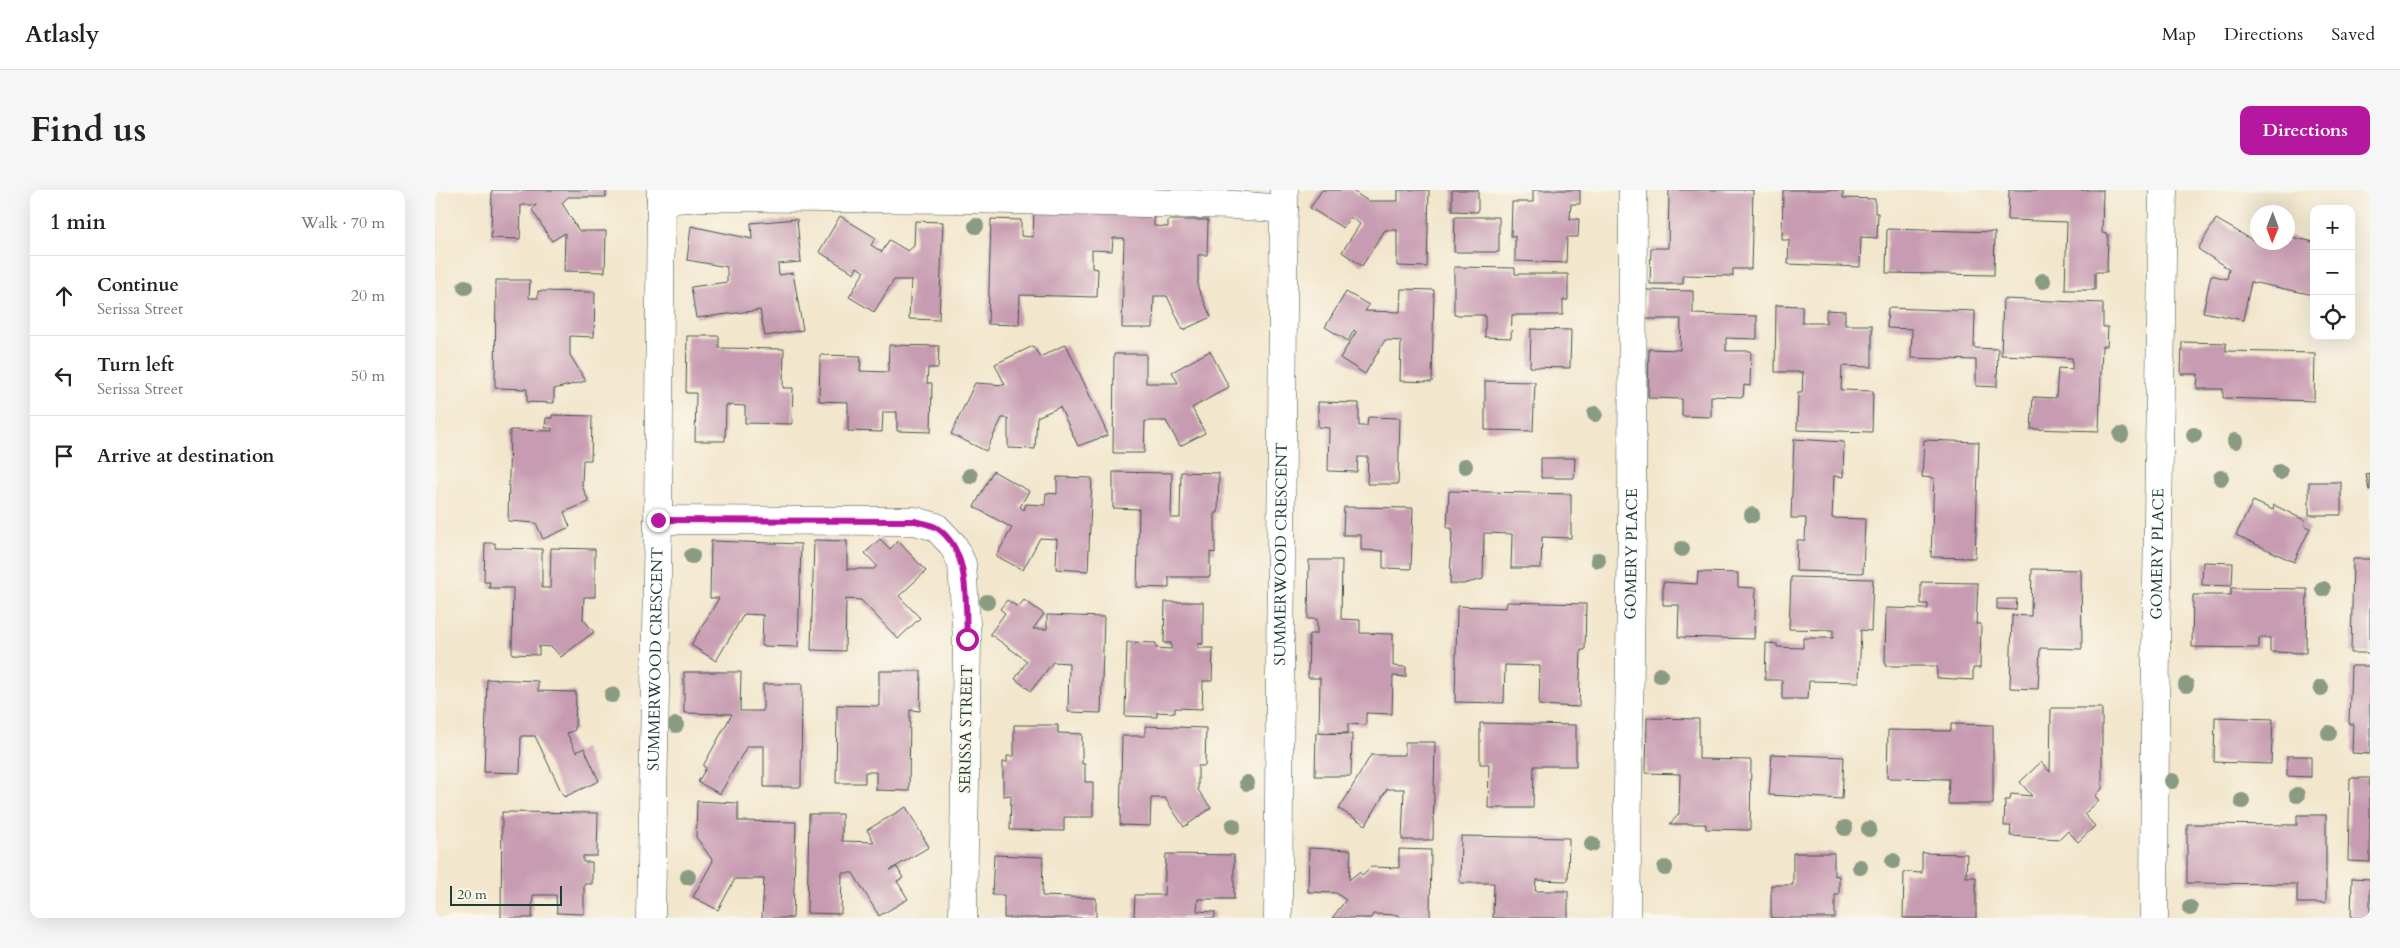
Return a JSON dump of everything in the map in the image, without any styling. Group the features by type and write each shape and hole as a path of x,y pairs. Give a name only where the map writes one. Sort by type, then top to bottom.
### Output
{"street":[{"name":"GOMERY PLACE","path":"1626,918 1632,526 1633,190"},
{"name":"GOMERY PLACE","path":"2154,918 2163,190"},
{"path":"661,195 1234,204 1284,199"},
{"name":"SUMMERWOOD CRESCENT","path":"651,918 661,195"},
{"name":"SUMMERWOOD CRESCENT","path":"1278,918 1284,199"},
{"name":"SERISSA STREET","path":"658,520 915,521 936,527 953,546 962,564 967,639 963,918"}],"building":[{"path":"492,190 606,190 606,197 568,197 562,203 579,231 606,231 605,272 564,271 565,233 552,241 532,210 536,205 521,205 520,239 491,238"},
{"path":"1322,190 1351,190 1368,201 1398,201 1398,190 1429,190 1427,267 1397,266 1397,230 1385,230 1362,266 1342,252 1360,224 1350,217 1343,228 1310,208"},
{"path":"1452,190 1478,190 1478,212 1452,211"},
{"path":"1533,190 1580,190 1580,204 1571,204 1570,219 1579,219 1578,237 1567,237 1566,263 1515,261 1515,236 1511,236 1512,202 1533,202"},
{"path":"1669,190 1753,190 1751,269 1733,269 1733,276 1683,275 1683,284 1650,284 1651,248 1668,248"},
{"path":"1783,190 1843,190 1843,198 1875,199 1875,213 1878,213 1877,238 1861,237 1860,267 1788,264 1789,240 1782,240"},
{"path":"2009,190 2103,190 2102,233 2108,234 2107,272 2095,272 2095,290 2065,290 2067,222 2008,220"},
{"path":"1154,209 1154,226 1168,227 1168,220 1208,220 1207,255 1198,255 1198,288 1211,317 1183,330 1167,296 1154,296 1153,328 1122,328 1124,238 1113,238 1112,251 1092,250 1092,268 1098,269 1097,297 1020,295 1019,325 988,324 991,219 1021,220 1021,236 1033,237 1034,210"},
{"path":"840,216 876,238 871,245 882,252 889,240 908,251 914,246 915,221 943,222 939,320 909,319 911,280 894,280 874,312 849,297 864,272 857,267 854,273 819,252"},
{"path":"1455,217 1499,217 1499,252 1454,252"},
{"path":"797,219 801,262 778,264 779,275 793,273 803,330 765,336 760,310 696,318 691,287 727,282 727,267 687,260 691,226 752,239 751,223"},
{"path":"2216,219 2250,239 2250,250 2295,250 2295,238 2310,241 2310,294 2251,282 2243,320 2203,312 2211,275 2227,279 2229,269 2198,249"},
{"path":"1887,229 1995,232 1994,275 1886,273"},
{"path":"1454,267 1515,268 1515,274 1568,274 1568,300 1563,300 1563,315 1512,315 1511,338 1485,337 1485,315 1454,315"},
{"path":"496,280 530,280 529,298 538,298 538,291 595,292 594,337 570,336 570,355 586,381 554,389 554,403 527,402 527,389 495,388"},
{"path":"1401,289 1434,290 1432,382 1400,381 1401,341 1385,340 1365,374 1340,358 1356,332 1354,330 1348,341 1325,327 1346,292 1369,305 1365,311 1400,312"},
{"path":"1646,290 1693,291 1693,314 1757,316 1757,339 1726,338 1726,351 1751,351 1750,386 1744,385 1743,397 1711,396 1711,417 1682,416 1682,399 1648,398 1649,349 1680,350 1681,319 1646,319"},
{"path":"2003,299 2103,303 2103,327 2108,327 2107,346 2102,346 2099,431 2031,429 2033,397 2056,398 2058,368 2072,369 2072,358 2001,355"},
{"path":"1776,305 1802,306 1802,323 1826,323 1826,310 1845,311 1845,325 1872,325 1872,367 1842,366 1841,390 1873,391 1872,432 1797,430 1798,393 1802,393 1803,372 1775,372"},
{"path":"1888,308 1975,311 1974,348 1998,349 1997,387 1976,386 1976,360 1911,358 1912,329 1887,328"},
{"path":"1531,329 1571,330 1570,368 1530,367"},
{"path":"687,336 719,336 719,348 784,349 783,388 793,388 792,424 745,423 745,406 726,405 725,441 695,441 696,393 686,393"},
{"path":"2182,342 2226,343 2226,351 2315,353 2314,401 2223,398 2223,389 2197,389 2198,374 2181,374"},
{"path":"1066,344 1108,435 1078,446 1060,407 1037,417 1035,449 1008,448 1008,418 1002,418 986,451 951,434 975,383 1005,385 995,364 1033,346 1040,357"},
{"path":"889,345 939,346 938,368 928,368 927,383 932,383 931,432 897,431 897,412 883,412 882,432 848,431 848,402 819,401 820,355 861,356 860,371 888,372"},
{"path":"1210,351 1229,387 1192,408 1205,433 1180,446 1166,421 1145,421 1144,453 1113,453 1114,354 1146,354 1146,383 1178,383 1172,372"},
{"path":"1485,381 1535,382 1533,431 1485,430"},
{"path":"1318,402 1359,403 1359,426 1367,426 1368,417 1400,418 1398,484 1367,484 1368,457 1358,457 1357,472 1328,471 1329,428 1318,427"},
{"path":"552,415 592,416 591,460 583,460 582,486 589,502 564,512 570,527 543,539 536,523 508,521 510,430 552,431 552,428 545,428 546,418 552,418"},
{"path":"1794,439 1844,442 1843,477 1834,476 1832,518 1865,519 1863,573 1796,571 1797,540 1805,540 1806,518 1791,518"},
{"path":"1924,440 1979,442 1975,558 1931,557 1934,478 1922,477"},
{"path":"1541,458 1575,458 1574,478 1541,478"},
{"path":"993,471 1029,491 1020,507 1024,510 1026,504 1045,505 1046,493 1057,494 1057,477 1092,478 1088,571 1056,569 1057,539 1040,538 1023,570 996,556 1012,528 974,507"},
{"path":"1113,472 1172,473 1171,518 1180,518 1181,472 1219,473 1218,513 1215,513 1215,553 1210,552 1210,577 1169,577 1169,588 1137,587 1139,509 1113,508"},
{"path":"2370,473 2370,490 2369,490 2366,474"},
{"path":"2309,482 2341,482 2341,515 2309,515"},
{"path":"1449,491 1571,494 1571,538 1542,537 1541,568 1511,568 1512,534 1484,533 1483,579 1463,584 1450,584 1452,528 1447,528"},
{"path":"2253,501 2273,510 2274,505 2306,521 2304,525 2310,528 2294,562 2236,535"},
{"path":"1344,507 1413,508 1411,569 1383,568 1383,551 1361,550 1361,535 1343,535"},
{"path":"880,539 890,549 898,541 926,571 899,596 920,618 898,639 861,600 846,599 845,651 811,650 814,540 847,541 847,569 874,569 877,566 865,553"},
{"path":"711,541 801,544 798,647 762,646 763,615 744,614 716,661 691,645 719,598 710,598"},
{"path":"485,543 495,543 495,548 542,549 542,588 550,588 551,548 595,549 595,597 584,597 583,619 594,632 561,657 552,647 539,646 539,655 512,654 513,588 489,588 490,582 484,582"},
{"path":"2353,559 2370,559 2370,653 2351,653"},
{"path":"1309,560 1342,560 1341,619 1360,620 1360,633 1393,634 1393,666 1406,667 1406,677 1393,676 1392,714 1366,713 1366,725 1348,724 1348,733 1319,733 1320,678 1308,678 1309,634 1317,634 1317,619 1308,619"},
{"path":"2203,562 2233,563 2232,586 2202,585"},
{"path":"2032,569 2081,570 2082,649 2040,648 2038,689 2010,688 2012,615 2031,616"},
{"path":"1698,572 1738,573 1738,587 1756,588 1754,639 1678,637 1679,605 1663,605 1663,582 1697,584"},
{"path":"1791,577 1873,579 1871,631 1861,630 1859,682 1809,681 1808,699 1782,699 1782,680 1765,680 1766,643 1777,644 1777,647 1803,648 1803,638 1833,638 1833,630 1789,629"},
{"path":"1921,582 1978,583 1976,624 1981,624 1980,668 1973,668 1973,680 1937,678 1937,666 1885,666 1886,608 1928,609 1928,604 1921,604"},
{"path":"2231,588 2307,589 2306,653 2270,652 2270,638 2259,638 2259,648 2192,647 2193,595 2231,595"},
{"path":"1997,599 2017,599 2016,610 1997,609"},
{"path":"1007,600 1018,607 1024,600 1044,614 1033,629 1047,629 1047,615 1104,617 1101,713 1068,712 1069,663 1053,662 1031,691 1015,679 1027,661 990,634 1005,613 1000,609"},
{"path":"1165,602 1203,602 1203,644 1198,644 1198,648 1213,648 1212,681 1203,681 1202,709 1175,708 1175,713 1157,712 1157,717 1125,716 1127,642 1156,643 1156,648 1171,649 1171,643 1164,643"},
{"path":"1507,602 1586,604 1585,650 1581,650 1579,707 1539,705 1540,666 1505,665 1504,703 1455,702 1457,606 1506,608"},
{"path":"2351,666 2370,666 2370,754 2352,753 2353,724 2349,724"},
{"path":"879,671 921,671 920,711 910,710 909,791 876,790 876,772 865,772 865,783 836,783 837,705 879,706"},
{"path":"684,672 741,672 740,711 763,711 763,684 802,684 801,787 764,787 764,746 747,746 720,794 698,782 706,768 703,766 732,714 684,713"},
{"path":"487,679 538,681 538,691 576,692 575,730 567,733 576,752 584,748 599,781 564,797 535,736 521,736 520,773 484,772"},
{"path":"2051,708 2102,708 2102,789 2095,796 2099,801 2084,814 2095,826 2078,842 2068,831 2060,839 2010,836 2011,826 2004,826 2005,800 2010,800 2011,794 2032,796 2020,782 2041,762 2050,772"},
{"path":"2215,717 2273,719 2271,764 2214,762"},
{"path":"1647,718 1699,719 1699,759 1751,760 1750,830 1706,829 1706,824 1670,824 1679,814 1680,774 1646,773"},
{"path":"1480,723 1576,725 1576,766 1534,766 1533,808 1488,808 1489,764 1480,764"},
{"path":"1951,724 1993,725 1993,804 1948,804 1949,779 1887,778 1888,730 1951,731"},
{"path":"1014,725 1058,725 1058,733 1082,734 1082,764 1085,764 1085,782 1093,782 1093,817 1064,817 1064,831 1010,830 1011,795 1003,796 1003,762 1007,762 1007,756 1014,756"},
{"path":"1145,726 1206,728 1205,766 1198,766 1198,790 1211,808 1184,827 1165,798 1151,798 1150,826 1120,825 1122,736 1145,736"},
{"path":"1316,733 1352,734 1351,776 1315,776"},
{"path":"1405,742 1435,742 1433,840 1402,840 1404,789 1387,789 1366,825 1339,809 1371,755 1405,755"},
{"path":"1772,754 1844,757 1842,799 1769,795"},
{"path":"2287,756 2311,756 2311,777 2287,776"},
{"path":"2350,778 2370,778 2370,862 2348,861"},
{"path":"697,801 738,803 738,821 796,822 793,918 762,918 764,879 735,879 718,910 693,897 713,861 696,837"},
{"path":"906,807 929,847 890,870 897,867 903,878 897,881 908,899 879,916 853,873 842,873 841,914 807,913 809,814 842,814 842,841 874,842 867,830"},
{"path":"502,812 598,813 597,856 583,856 583,862 592,862 592,884 584,884 584,914 557,913 556,895 533,895 532,918 501,918"},
{"path":"2297,815 2326,815 2326,903 2297,903 2297,884 2187,883 2187,824 2297,825"},
{"path":"1461,836 1569,838 1568,881 1536,880 1535,891 1568,891 1568,918 1493,918 1494,883 1460,883"},
{"path":"1309,848 1351,850 1349,880 1359,872 1362,875 1371,867 1399,868 1399,849 1431,850 1430,918 1399,918 1399,915 1373,914 1371,918 1332,918 1346,900 1336,893 1308,892"},
{"path":"1793,853 1834,853 1834,875 1839,876 1839,895 1835,895 1835,918 1771,918 1771,885 1793,885"},
{"path":"1922,853 1967,854 1966,877 1976,877 1976,918 1903,918 1904,872 1922,873"},
{"path":"1166,854 1234,855 1234,899 1198,899 1197,911 1215,912 1215,918 1134,918 1135,895 1164,895"},
{"path":"994,855 1043,857 1042,896 1096,898 1096,918 1004,918 1004,895 992,895"},
{"path":"2352,878 2370,879 2370,918 2351,918"}],"route":[{"path":"658,520 915,521 936,527 953,546 962,564 967,639"}]}
